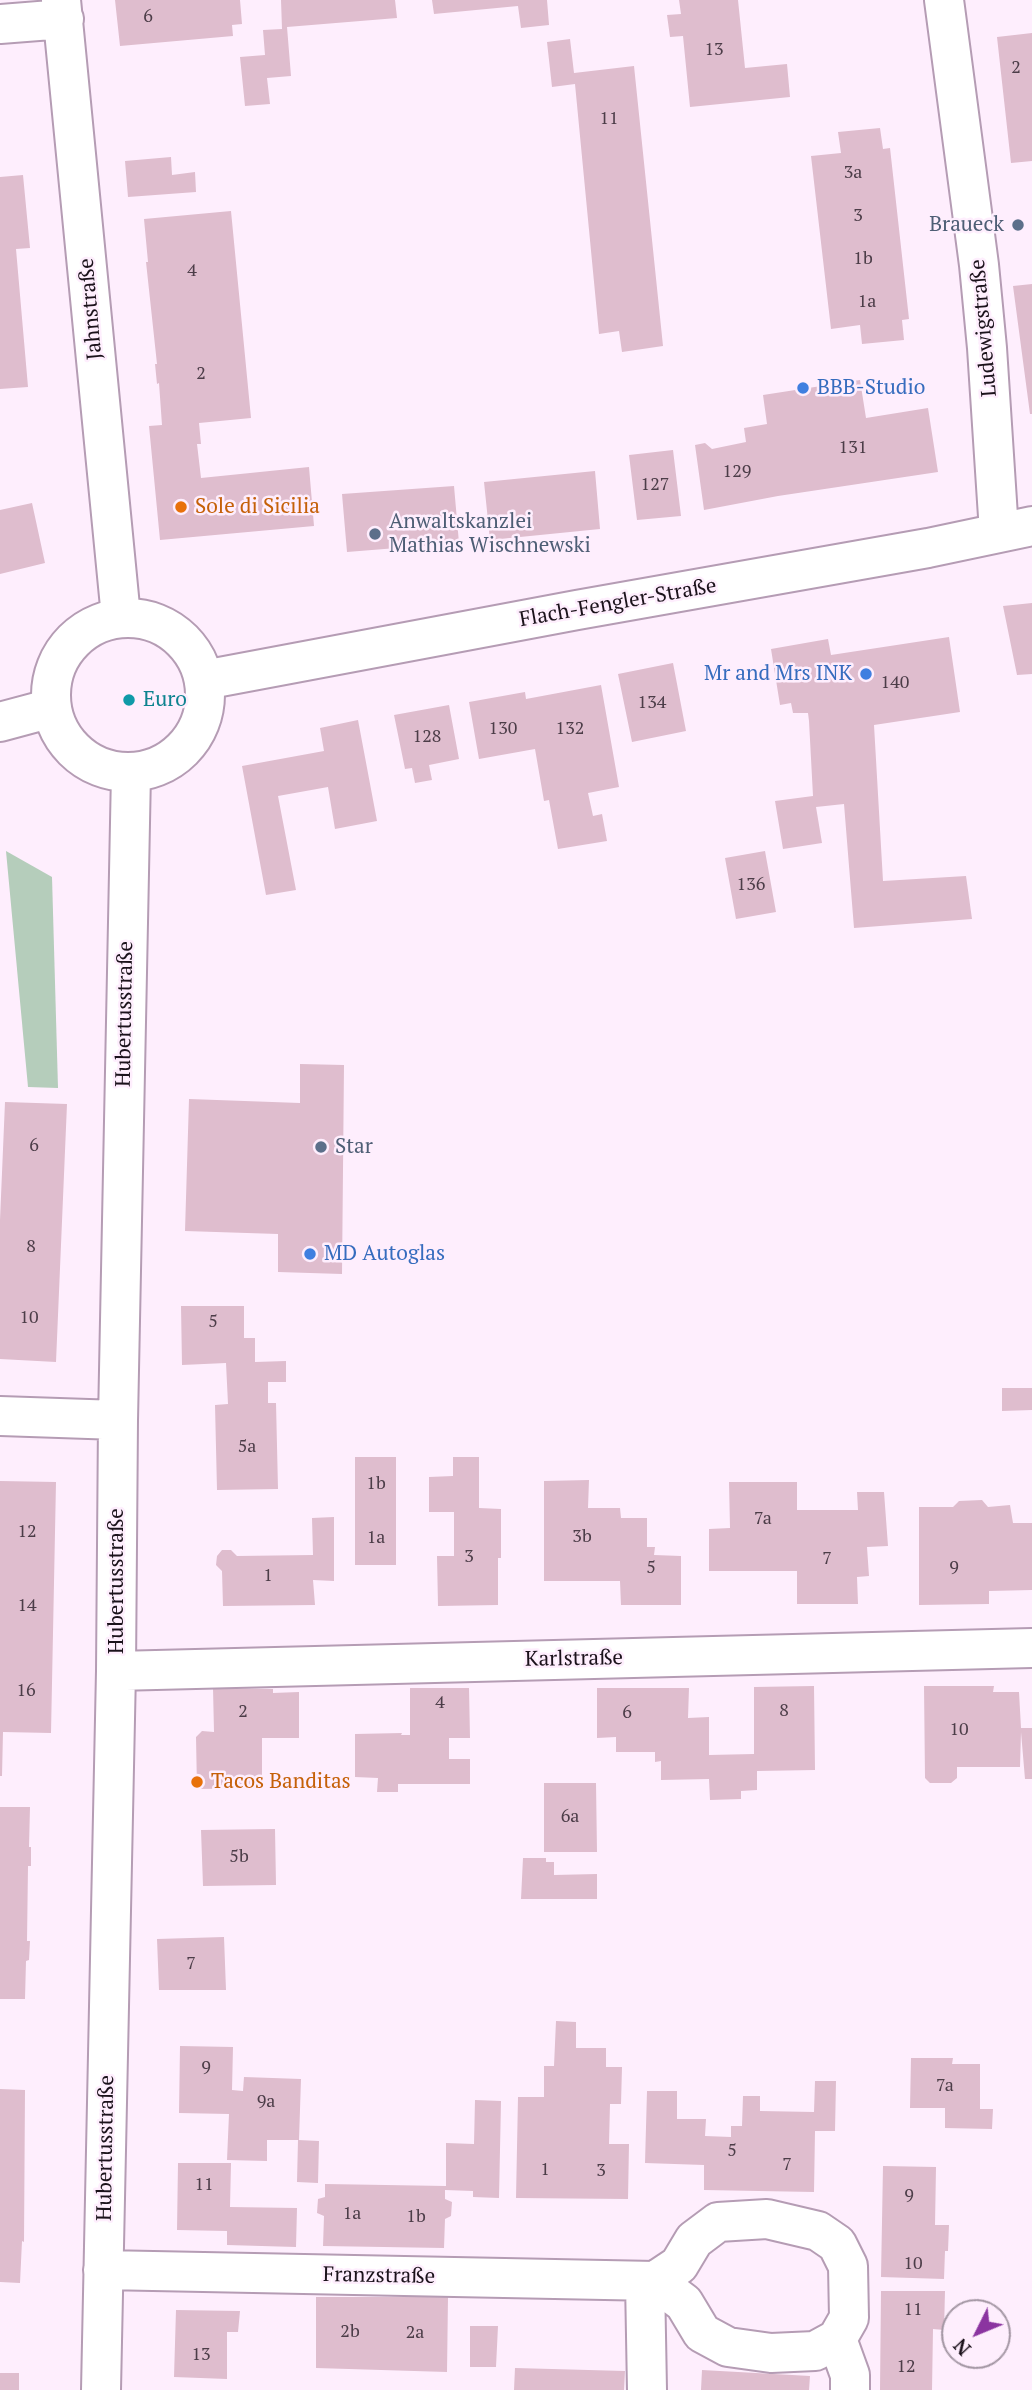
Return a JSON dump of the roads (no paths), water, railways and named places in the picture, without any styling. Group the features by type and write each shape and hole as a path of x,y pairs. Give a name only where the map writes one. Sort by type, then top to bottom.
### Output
{"street":[{"name":"Ludewigstraße","path":"944,0 979,265 987,348 1016,529"},
{"path":"0,24 63,9"},
{"name":"Jahnstraße","path":"63,9 121,617"},
{"name":"Flach-Fengler-Straße","path":"204,680 928,548 1016,529"},
{"path":"121,617 150,620 175,632 194,654 204,680 205,707 197,732 180,754 157,767 131,773 104,768 79,755 61,734 52,708 51,683 60,659 75,638 97,624 121,617"},
{"path":"0,722 52,708"},
{"name":"Hubertusstraße","path":"101,2390 131,773"},
{"path":"0,1416 118,1420"},
{"name":"Karlstraße","path":"116,1671 1032,1648"},
{"path":"767,2220 818,2231 837,2244 848,2266 849,2318 837,2339 815,2351 771,2353 729,2347 702,2333 684,2303 650,2281 679,2265 694,2240 718,2222 767,2220"},
{"name":"Franzstraße","path":"103,2270 650,2281"},
{"path":"647,2390 650,2281"},
{"path":"837,2339 850,2375 850,2390"}],"place":[{"name":"Braueck","path":"1018,225"},
{"name":"BBB-Studio","path":"803,388"},
{"name":"Sole di Sicilia","path":"181,507"},
{"name":"Anwaltskanzlei Mathias Wischnewski","path":"375,534"},
{"name":"Mr and Mrs INK","path":"866,674"},
{"name":"Euro","path":"129,700"},
{"name":"Star","path":"321,1147"},
{"name":"MD Autoglas","path":"310,1254"},
{"name":"Tacos Banditas","path":"197,1782"}]}
